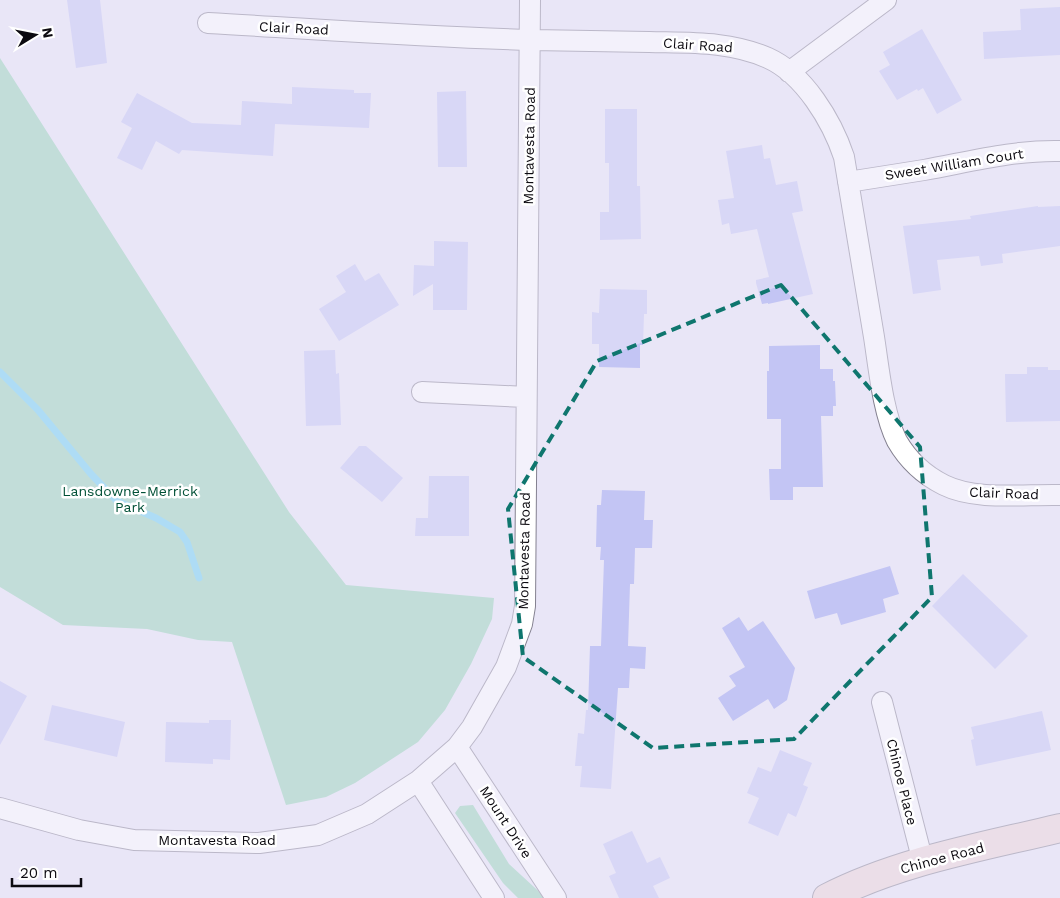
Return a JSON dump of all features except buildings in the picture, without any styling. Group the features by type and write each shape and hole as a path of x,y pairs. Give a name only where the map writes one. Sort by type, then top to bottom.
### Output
{"street":[{"name":"Montavesta Road","path":"0,808 80,830 134,840 259,843 318,835 366,814 418,780 456,747 472,727 506,667 522,624 525,606 530,0"},
{"path":"788,72 886,0"},
{"name":"Clair Road","path":"208,23 530,40 692,43 741,48 769,58 788,72 815,99 838,139 844,157 882,386 890,423 897,441 918,468 929,477 965,493 1060,494"},
{"name":"Sweet William Court","path":"848,182 925,170 986,157 1039,151 1060,151"},
{"path":"422,392 526,397"},
{"name":"Chinoe Place","path":"882,702 923,862"},
{"name":"Mount Drive","path":"456,747 556,898"},
{"path":"418,780 494,898"},
{"name":"Chinoe Road","path":"827,898 882,874 1060,828"}],"highlighted area":[{"path":"781,285 920,447 932,597 794,739 653,748 523,657 508,509 597,361"}],"green space":[{"name":"Lansdowne-Merrick Park","path":"0,58 289,512 346,585 494,598 492,619 471,664 445,710 418,742 355,783 326,797 286,805 232,642 198,640 147,629 63,625 0,587"},
{"path":"473,805 509,864 546,898 518,898 503,883 455,813 460,806"}],"waterway":[{"path":"0,372 38,410 91,474 117,501 156,518 180,532 187,542 199,578"}]}
